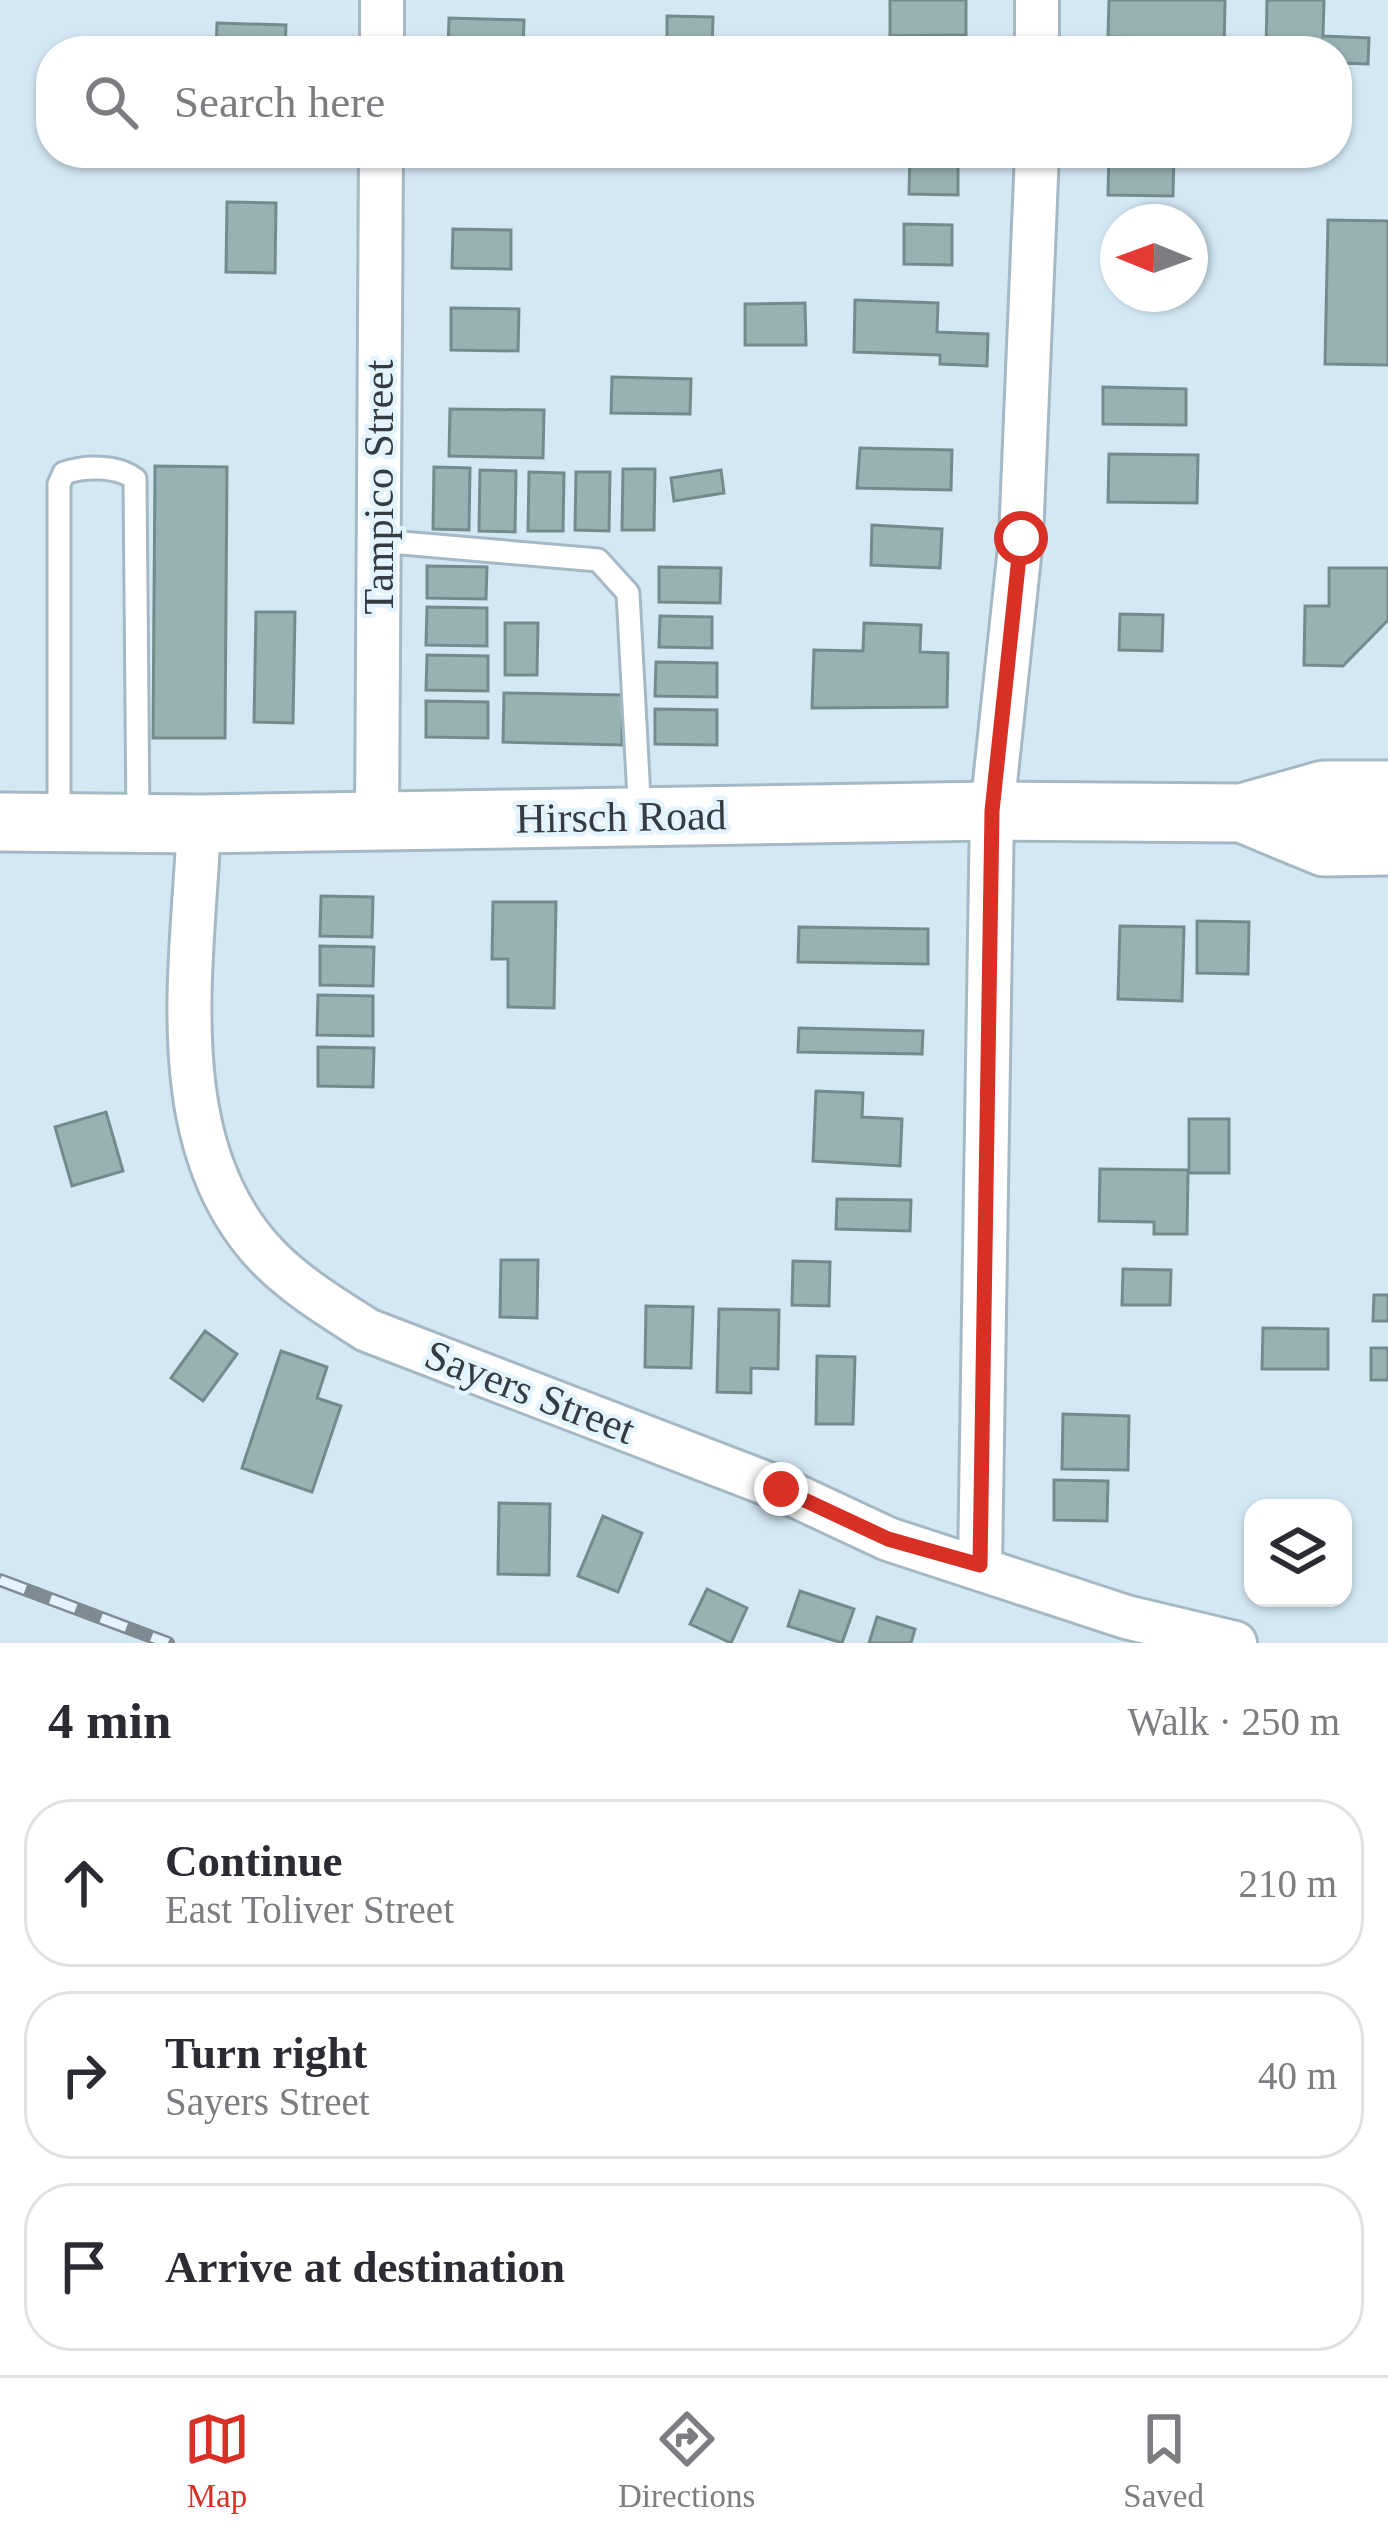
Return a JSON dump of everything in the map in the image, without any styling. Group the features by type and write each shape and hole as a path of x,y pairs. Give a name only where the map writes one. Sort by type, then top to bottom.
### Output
{"main road":[{"name":"Hirsch Road","path":"0,822 200,824 992,811 1242,813 1324,790 1388,790"},
{"name":"Hirsch Road","path":"1242,813 1324,847 1388,846"}],"street":[{"path":"382,0 382,36"},
{"path":"1037,0 1037,36"},
{"name":"Tampico Street","path":"377,822 381,168"},
{"path":"980,1565 992,811 1021,538 1035,168"},
{"name":"Sayers Street","path":"200,824 190,1040 195,1097 209,1152 234,1208 267,1256 310,1295 368,1330 781,1489 888,1539 980,1565 1126,1617 1235,1643"}],"lane":[{"path":"59,823 58,484 64,473 80,468 126,471 135,478 138,824"},
{"path":"379,541 598,560 628,593 640,817"}],"building":[{"path":"890,0 966,0 966,35 890,36"},
{"path":"1109,0 1225,0 1224,36 1108,36"},
{"path":"1267,0 1324,0 1323,36 1266,36"},
{"path":"667,16 713,17 712,36 667,36"},
{"path":"449,18 524,20 523,36 448,36"},
{"path":"217,23 286,25 286,36 217,36"},
{"path":"1352,37 1369,38 1368,64 1352,63"},
{"path":"910,168 958,168 958,195 909,194"},
{"path":"1109,168 1174,168 1173,196 1108,195"},
{"path":"227,202 276,203 275,273 226,272"},
{"path":"1328,220 1388,221 1388,365 1325,364"},
{"path":"904,224 952,225 952,265 904,264"},
{"path":"453,229 511,230 511,269 452,268"},
{"path":"855,300 938,303 937,332 988,334 987,366 940,364 940,355 854,352"},
{"path":"805,303 806,345 745,345 745,304"},
{"path":"451,308 519,309 518,351 451,350"},
{"path":"612,377 691,379 690,414 611,413"},
{"path":"1103,387 1186,389 1186,425 1103,424"},
{"path":"450,409 544,410 543,458 449,456"},
{"path":"860,448 952,450 951,490 857,488"},
{"path":"1109,454 1198,455 1197,503 1108,502"},
{"path":"155,466 227,467 225,738 153,738"},
{"path":"434,467 470,468 469,530 433,529"},
{"path":"623,469 655,469 654,530 622,530"},
{"path":"480,470 516,471 515,532 479,531"},
{"path":"721,470 724,493 674,501 671,478"},
{"path":"529,472 564,473 563,531 528,531"},
{"path":"576,472 610,472 609,531 575,530"},
{"path":"872,525 942,529 940,568 871,565"},
{"path":"427,566 487,567 486,599 427,598"},
{"path":"659,567 721,568 720,603 659,602"},
{"path":"1329,568 1388,568 1388,620 1343,666 1304,665 1305,606 1329,606"},
{"path":"427,607 487,608 487,646 426,645"},
{"path":"256,612 295,612 293,723 254,722"},
{"path":"1120,614 1163,615 1162,651 1119,650"},
{"path":"660,616 712,617 712,648 659,647"},
{"path":"505,623 538,623 537,675 505,675"},
{"path":"864,623 921,625 920,652 948,653 947,707 812,708 814,650 863,651"},
{"path":"427,655 488,656 488,691 426,690"},
{"path":"656,662 717,663 717,697 655,696"},
{"path":"504,693 623,695 622,745 503,742"},
{"path":"426,701 488,702 488,738 426,737"},
{"path":"655,709 717,710 717,745 655,744"},
{"path":"321,896 373,897 372,937 320,936"},
{"path":"493,902 556,902 554,1008 508,1007 508,959 492,959"},
{"path":"1197,921 1249,922 1248,974 1197,973"},
{"path":"1120,926 1184,927 1182,1001 1118,999"},
{"path":"799,927 928,929 928,964 798,962"},
{"path":"320,946 374,947 373,986 320,985"},
{"path":"318,995 373,996 373,1036 317,1035"},
{"path":"799,1028 923,1031 922,1054 798,1052"},
{"path":"318,1047 374,1048 373,1087 318,1086"},
{"path":"816,1091 863,1093 862,1117 902,1119 900,1166 813,1161"},
{"path":"106,1112 123,1171 72,1186 55,1127"},
{"path":"1189,1119 1229,1119 1229,1173 1188,1173 1187,1234 1154,1234 1154,1222 1099,1221 1100,1169 1189,1170"},
{"path":"837,1199 911,1200 910,1231 836,1229"},
{"path":"501,1260 538,1260 537,1318 500,1317"},
{"path":"793,1261 830,1262 829,1306 792,1305"},
{"path":"1123,1269 1171,1270 1170,1305 1122,1305"},
{"path":"1374,1295 1388,1295 1388,1321 1373,1321"},
{"path":"646,1306 693,1307 691,1368 645,1367"},
{"path":"719,1309 779,1310 778,1369 751,1368 751,1393 717,1392"},
{"path":"1263,1328 1328,1329 1328,1369 1262,1369"},
{"path":"205,1331 237,1354 203,1401 171,1378"},
{"path":"1371,1348 1388,1348 1388,1380 1371,1380"},
{"path":"281,1351 327,1367 317,1398 341,1406 312,1492 242,1468"},
{"path":"817,1356 855,1357 853,1424 816,1424"},
{"path":"1063,1414 1129,1416 1128,1470 1062,1469"},
{"path":"1054,1480 1108,1481 1107,1521 1054,1520"},
{"path":"499,1503 550,1504 549,1575 498,1574"},
{"path":"603,1516 642,1533 618,1592 578,1576"},
{"path":"707,1589 747,1608 731,1643 690,1624"},
{"path":"800,1591 854,1609 842,1643 788,1626"},
{"path":"877,1617 915,1629 911,1643 869,1643"}],"railway":[{"path":"0,1580 168,1643"}],"route":[{"path":"781,1489 888,1539 980,1565 992,811 1021,538"}]}
